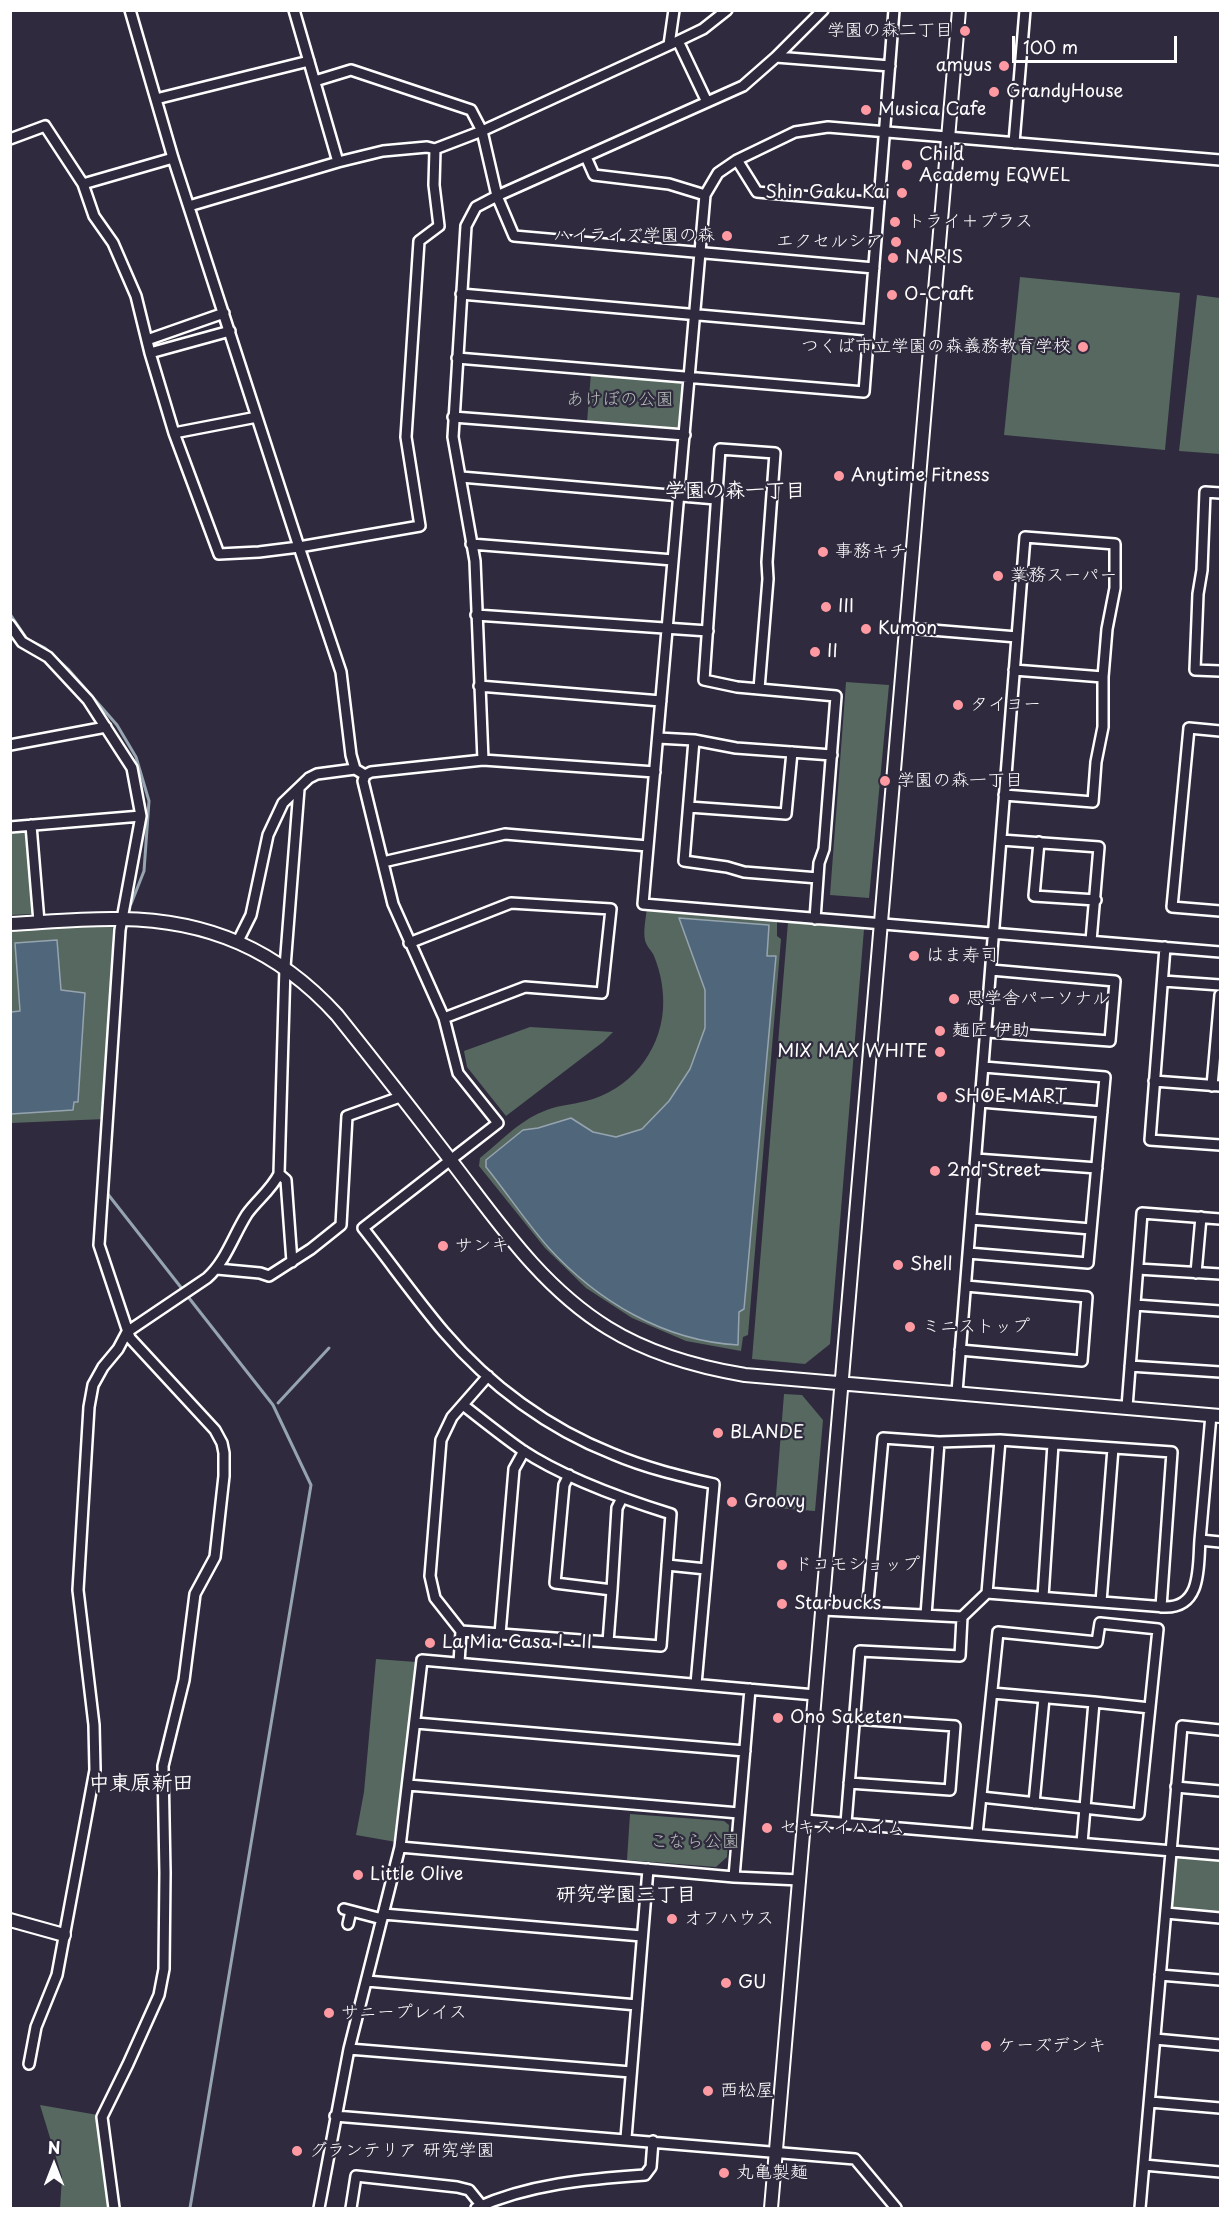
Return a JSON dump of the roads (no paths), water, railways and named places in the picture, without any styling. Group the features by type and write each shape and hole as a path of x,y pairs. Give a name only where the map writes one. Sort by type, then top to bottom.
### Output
{"street":[{"path":"130,10 173,158 341,672 351,755 355,769"},
{"path":"294,10 338,162"},
{"path":"674,10 673,43 707,102"},
{"path":"189,206 383,151 427,147 435,149 482,131 703,29 727,10"},
{"path":"483,760 475,561 453,437 466,226 477,207 497,196 743,86 823,10"},
{"path":"457,358 864,392 894,10"},
{"path":"771,2208 959,10"},
{"path":"1014,142 1025,10"},
{"path":"776,57 890,66"},
{"path":"156,99 309,61"},
{"path":"315,81 351,70 471,110 482,131 497,196 514,236 874,268"},
{"path":"10,140 45,126 83,184 94,216 113,243 136,296 174,433 219,554 299,547 420,526 406,436 419,241 439,226 434,185 435,149"},
{"path":"1221,160 828,127 795,132 737,160 718,173 705,195 643,904 1221,952"},
{"path":"586,157 594,175 669,184 705,195"},
{"path":"83,184 173,158"},
{"path":"737,160 757,192 879,203"},
{"path":"461,294 869,330"},
{"path":"147,340 224,313"},
{"path":"150,353 230,331"},
{"path":"174,433 257,417"},
{"path":"453,417 685,435"},
{"path":"759,689 775,453 720,449 704,680 737,687 759,689 836,696 824,849 819,863 815,919"},
{"path":"461,477 716,499"},
{"path":"1221,493 1205,492 1195,670 1221,671"},
{"path":"957,1392 987,1032 1000,840 1025,537 1115,544 1115,588 1107,629 1103,677 1103,727 1096,762 1093,802 1004,795"},
{"path":"471,544 673,560"},
{"path":"477,615 708,631"},
{"path":"10,625 22,642 48,657 88,700 132,768 141,816 121,919 99,1245 130,1338 215,1430 224,1452 224,1476 215,1557 195,1594 184,1680 163,1766 164,1969 159,1995 102,2117 114,2208"},
{"path":"907,628 1017,637"},
{"path":"1014,670 1103,677"},
{"path":"479,686 661,701"},
{"path":"10,745 106,727"},
{"path":"1221,731 1189,728 1172,907 1221,911"},
{"path":"658,738 694,740 736,748 832,755"},
{"path":"694,740 684,861 727,867 744,872 818,878"},
{"path":"689,807 786,814 792,752"},
{"path":"656,772 483,760 371,772 365,775 363,781 393,904 444,1018 458,1072 498,1123 363,1228 444,1333 488,1376 549,1421 584,1441 641,1465 714,1484 696,1684"},
{"path":"238,941 250,915 268,835 283,803 309,778 317,774 355,769 365,775"},
{"path":"29,2064 36,2027 57,1975 95,1770 94,1725 78,1590 89,1407 93,1384 127,1332 207,1278 216,1269 248,1213 274,1184 279,1174 285,967 299,789"},
{"path":"10,826 141,816"},
{"path":"31,825 39,922"},
{"path":"383,862 505,834 648,846"},
{"path":"1000,840 1099,847 1091,941"},
{"path":"1039,842 1034,896 1096,900"},
{"path":"409,943 511,903 611,909 602,993 525,987 444,1018"},
{"path":"10,924 121,919 179,924 203,929 238,941 285,967 316,992 330,1007 531,1263 583,1311 609,1329 676,1359 745,1375 1216,1416 1197,1580 1186,1601 1179,1605 1161,1607 987,1593"},
{"path":"1165,947 1150,1140 1221,1145"},
{"path":"987,1032 1110,1041 1115,981 991,970"},
{"path":"1163,981 1221,985"},
{"path":"1154,1081 1216,1086 1221,994"},
{"path":"968,1253 1088,1263 1102,1112 1105,1077 984,1067"},
{"path":"216,1269 269,1276 292,1262 341,1225 347,1116 400,1097"},
{"path":"981,1102 1102,1112"},
{"path":"976,1159 1097,1168"},
{"path":"279,1174 286,1180 292,1262"},
{"path":"1127,1407 1142,1213 1221,1219"},
{"path":"1196,1273 1201,1217"},
{"path":"971,1219 1091,1229"},
{"path":"1138,1269 1221,1274"},
{"path":"960,1350 1082,1361 1088,1297 966,1286"},
{"path":"1135,1305 1221,1311"},
{"path":"1130,1366 1221,1372"},
{"path":"459,1663 461,1631 435,1598 430,1576 441,1440 452,1418 488,1376"},
{"path":"461,1631 661,1646 671,1514 622,1498 524,1451 463,1405"},
{"path":"867,1612 883,1438 939,1442 1000,1440 1172,1452 1161,1607"},
{"path":"846,1824 860,1651 960,1656 962,1617 987,1593 1000,1440"},
{"path":"926,1615 939,1442"},
{"path":"1043,1597 1053,1444"},
{"path":"1101,1602 1113,1448"},
{"path":"500,1634 514,1469 524,1451"},
{"path":"569,1474 564,1485 555,1583 612,1590"},
{"path":"608,1642 617,1508 622,1498"},
{"path":"1200,1540 1221,1542"},
{"path":"667,1565 706,1569"},
{"path":"823,1610 962,1617"},
{"path":"977,1834 998,1632 1097,1642 1100,1623 1158,1629 1139,1814 981,1797"},
{"path":"319,2208 335,2115 400,1847 422,1660 815,1695"},
{"path":"734,1877 750,1689"},
{"path":"992,1693 1150,1708"},
{"path":"1034,1803 1044,1698"},
{"path":"1082,1843 1094,1702"},
{"path":"849,1783 950,1790 954,1726 855,1719"},
{"path":"416,1723 745,1751"},
{"path":"1140,2208 1182,1726 1221,1730"},
{"path":"408,1785 739,1813"},
{"path":"1176,1787 1221,1791"},
{"path":"805,1820 1221,1854"},
{"path":"400,1847 734,1877 800,1880"},
{"path":"626,2138 648,1869"},
{"path":"348,1924 348,1910 383,1917 642,1936"},
{"path":"1166,1913 1221,1918"},
{"path":"10,1920 64,1935"},
{"path":"1160,1975 1221,1980"},
{"path":"367,1982 637,2005"},
{"path":"1155,2039 1221,2045"},
{"path":"350,2049 632,2072"},
{"path":"1150,2102 1221,2108"},
{"path":"335,2115 855,2159 896,2208"},
{"path":"351,2208 356,2176 470,2190 479,2207 499,2198 549,2185 586,2179 645,2175 651,2167 652,2141"},
{"path":"1144,2165 1221,2172"}],"water":[{"path":"679,918 769,925 767,956 776,956 744,1309 739,1312 738,1345 684,1336 634,1315 610,1301 567,1267 548,1247 486,1167 486,1160 523,1130 571,1118 593,1132 616,1137 642,1129 669,1101 690,1069 705,1028 705,990"},
{"path":"57,940 61,990 85,993 78,1102 74,1102 73,1110 11,1114 11,1012 20,1011 15,943"}],"waterway":[{"path":"10,614 27,639 45,648 68,669 117,725 136,757 149,801 144,871 131,904"},
{"path":"124,933 107,1193 183,1290"},
{"path":"189,1298 273,1405 311,1485 190,2208"},
{"path":"278,1403 329,1348"}],"place":[{"name":"学園の森二丁目","path":"965,31"},
{"name":"amyus","path":"1004,66"},
{"name":"GrandyHouse","path":"994,92"},
{"name":"Musica Cafe","path":"866,110"},
{"name":"Child Academy EQWEL","path":"907,165"},
{"name":"Shin Gaku Kai","path":"902,193"},
{"name":"トライ＋プラス","path":"895,222"},
{"name":"ハイライズ学園の森","path":"727,236"},
{"name":"エクセルシア","path":"896,242"},
{"name":"NARIS","path":"893,258"},
{"name":"O-Craft","path":"892,295"},
{"name":"つくば市立学園の森義務教育学校","path":"1083,347"},
{"name":"Anytime Fitness","path":"839,476"},
{"name":"事務キチ","path":"823,552"},
{"name":"業務スーパー","path":"998,576"},
{"name":"III","path":"826,607"},
{"name":"Kumon","path":"866,629"},
{"name":"II","path":"815,652"},
{"name":"タイヨー","path":"958,705"},
{"name":"学園の森一丁目","path":"885,781"},
{"name":"はま寿司","path":"914,956"},
{"name":"思学舎パーソナル","path":"954,999"},
{"name":"麺匠 伊助","path":"940,1031"},
{"name":"MIX MAX WHITE","path":"940,1052"},
{"name":"SHOE MART","path":"942,1097"},
{"name":"2nd Street","path":"935,1171"},
{"name":"サンキ","path":"443,1246"},
{"name":"Shell","path":"898,1265"},
{"name":"ミニストップ","path":"910,1327"},
{"name":"BLANDE","path":"718,1433"},
{"name":"Groovy","path":"732,1502"},
{"name":"ドコモショップ","path":"782,1565"},
{"name":"Starbucks","path":"782,1604"},
{"name":"La Mia Casa I・II","path":"430,1643"},
{"name":"Ono Saketen","path":"778,1718"},
{"name":"セキスイハイム","path":"767,1828"},
{"name":"Little Olive","path":"358,1875"},
{"name":"オフハウス","path":"672,1919"},
{"name":"GU","path":"726,1983"},
{"name":"サニープレイス","path":"329,2013"},
{"name":"ケーズデンキ","path":"986,2046"},
{"name":"西松屋","path":"708,2091"},
{"name":"グランテリア 研究学園","path":"297,2151"},
{"name":"丸亀製麺","path":"724,2173"}],"district":[{"name":"学園の森一丁目","path":"735,491"},
{"name":"中東原新田","path":"141,1784"},
{"name":"研究学園三丁目","path":"626,1895"}],"park label":[{"name":"あけぼの公園","path":"620,400"},
{"name":"こなら公園","path":"695,1842"}]}
